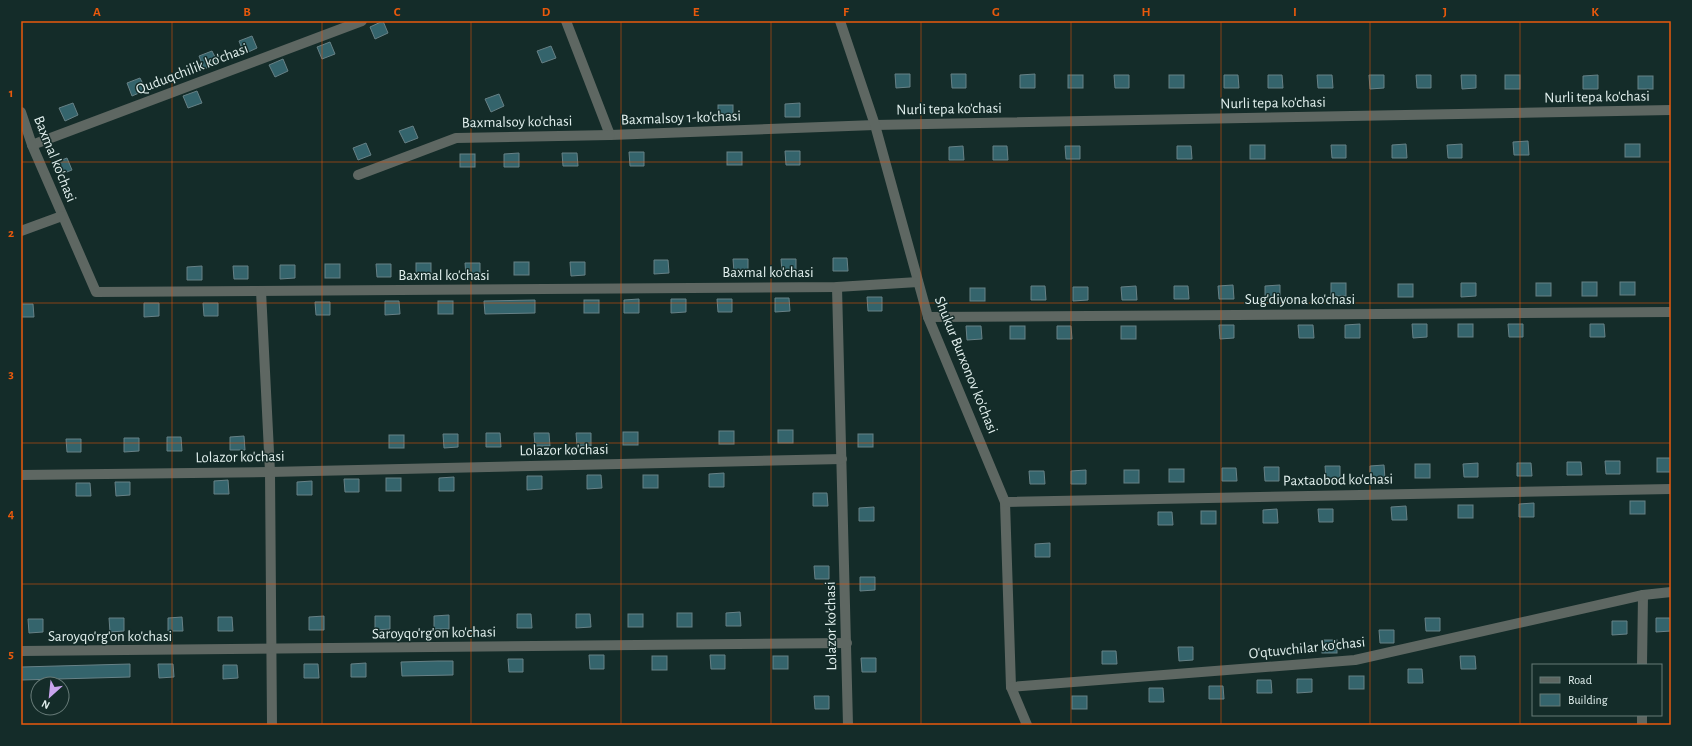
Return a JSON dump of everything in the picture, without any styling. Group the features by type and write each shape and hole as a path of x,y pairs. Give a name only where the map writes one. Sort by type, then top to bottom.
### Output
{"street":[{"name":"Quduqchilik ko'chasi","path":"32,145 362,21"},
{"name":"Baxmalsoy 1-ko'chasi","path":"566,21 610,136 875,125"},
{"name":"Shukur Burxonov ko'chasi","path":"840,21 875,125 928,317 1006,502 1011,687 1027,725"},
{"name":"Nurli tepa ko'chasi","path":"875,125 1671,110"},
{"name":"Baхmal ko'chasi","path":"21,112 32,145 62,216"},
{"name":"Baхmalsoy ko'chasi","path":"358,175 456,138 610,136"},
{"name":"Baxmal ko'chasi","path":"62,216 96,292 837,287 918,282"},
{"path":"21,231 62,216"},
{"path":"837,287 842,459"},
{"path":"261,291 270,472 270,650 272,725"},
{"name":"Sug'diyona ko'chasi","path":"928,317 1671,312"},
{"name":"Lolazor ko'chasi","path":"21,475 270,472 842,459 848,725"},
{"name":"Paxtaobod ko'chasi","path":"1006,502 1671,489"},
{"name":"O'qtuvchilar ko'chasi","path":"1011,687 1355,660 1643,594 1671,592"},
{"path":"1642,664 1643,594"},
{"name":"Saroyqo'rg'on ko'chasi","path":"21,651 270,650 847,642"}],"building":[{"path":"383,21 388,33 375,39 370,27"},
{"path":"252,36 257,48 244,54 239,41"},
{"path":"330,42 335,54 322,59 317,47"},
{"path":"551,46 556,58 542,63 537,51"},
{"path":"212,51 218,63 204,69 199,56"},
{"path":"283,59 288,71 275,77 269,65"},
{"path":"895,74 910,74 910,87 896,88"},
{"path":"951,74 966,74 966,88 952,88"},
{"path":"1035,74 1035,88 1020,88 1020,75"},
{"path":"1068,75 1083,75 1083,88 1068,88"},
{"path":"1114,75 1129,75 1129,88 1115,88"},
{"path":"1169,75 1184,75 1184,88 1169,88"},
{"path":"1224,75 1238,75 1239,88 1224,88"},
{"path":"1268,75 1282,75 1283,88 1268,88"},
{"path":"1317,75 1332,75 1333,88 1318,88"},
{"path":"1369,75 1384,75 1384,88 1370,89"},
{"path":"1416,75 1431,75 1431,88 1417,88"},
{"path":"1461,75 1476,75 1476,88 1462,89"},
{"path":"1505,75 1520,75 1520,89 1505,89"},
{"path":"1598,75 1598,89 1583,89 1583,76"},
{"path":"1638,76 1653,76 1653,89 1638,89"},
{"path":"140,78 146,90 132,96 127,83"},
{"path":"197,91 202,103 188,108 183,96"},
{"path":"499,94 504,106 491,112 485,99"},
{"path":"73,103 78,115 65,121 59,108"},
{"path":"800,103 800,117 785,117 785,104"},
{"path":"718,105 733,105 733,118 718,118"},
{"path":"413,126 418,138 405,143 399,131"},
{"path":"1528,141 1529,155 1514,155 1513,142"},
{"path":"366,143 371,155 358,160 353,148"},
{"path":"1406,144 1407,158 1392,158 1392,145"},
{"path":"1462,144 1462,158 1448,158 1447,145"},
{"path":"1625,144 1640,144 1640,157 1625,157"},
{"path":"1250,145 1265,145 1265,159 1250,159"},
{"path":"1331,145 1346,145 1346,158 1332,158"},
{"path":"963,146 964,160 949,160 949,147"},
{"path":"993,146 1007,146 1008,160 993,160"},
{"path":"1065,146 1080,146 1080,159 1066,159"},
{"path":"1177,146 1191,146 1192,159 1177,159"},
{"path":"785,151 800,151 800,165 786,165"},
{"path":"629,152 644,152 644,166 630,166"},
{"path":"727,152 742,152 742,165 727,165"},
{"path":"519,153 519,167 504,167 504,154"},
{"path":"562,153 577,153 578,166 563,166"},
{"path":"460,154 475,154 475,167 460,167"},
{"path":"67,158 72,170 59,175 54,163"},
{"path":"833,258 847,258 848,271 833,271"},
{"path":"733,259 748,259 748,272 734,273"},
{"path":"781,259 796,259 796,272 782,272"},
{"path":"654,260 668,260 669,273 654,274"},
{"path":"514,262 529,262 529,275 514,275"},
{"path":"570,262 585,262 585,275 571,276"},
{"path":"416,263 431,263 431,277 416,277"},
{"path":"465,263 480,263 480,276 466,276"},
{"path":"325,264 340,264 340,278 325,278"},
{"path":"376,264 391,264 391,277 377,277"},
{"path":"280,265 295,265 295,278 280,279"},
{"path":"202,266 202,280 187,280 187,267"},
{"path":"233,266 248,266 248,279 234,279"},
{"path":"1582,282 1597,282 1597,296 1582,296"},
{"path":"1620,282 1635,282 1635,295 1620,295"},
{"path":"1331,283 1346,283 1346,296 1331,296"},
{"path":"1461,283 1476,283 1476,296 1461,297"},
{"path":"1536,283 1551,283 1551,296 1536,296"},
{"path":"1398,284 1413,284 1413,297 1398,297"},
{"path":"1233,285 1234,299 1219,299 1218,286"},
{"path":"1280,285 1280,299 1265,299 1265,286"},
{"path":"1031,286 1045,286 1046,300 1031,300"},
{"path":"1136,286 1137,300 1122,300 1121,287"},
{"path":"1174,286 1188,286 1189,299 1174,299"},
{"path":"1073,287 1088,287 1088,300 1073,301"},
{"path":"970,288 985,288 985,301 970,301"},
{"path":"867,297 882,297 882,311 868,311"},
{"path":"775,298 789,298 790,311 775,312"},
{"path":"639,299 639,313 624,313 624,300"},
{"path":"671,299 686,299 686,312 671,313"},
{"path":"717,299 732,299 732,312 718,312"},
{"path":"535,300 535,313 485,314 484,301"},
{"path":"584,300 599,300 599,313 584,313"},
{"path":"385,301 399,301 400,314 385,315"},
{"path":"438,301 453,301 453,314 438,314"},
{"path":"315,302 330,302 330,315 316,315"},
{"path":"144,303 159,303 159,316 144,317"},
{"path":"203,303 218,303 218,316 204,316"},
{"path":"21,304 33,304 34,317 21,317"},
{"path":"1360,324 1360,338 1345,338 1345,325"},
{"path":"1412,324 1427,324 1427,337 1413,338"},
{"path":"1458,324 1473,324 1473,337 1458,337"},
{"path":"1508,324 1523,324 1523,337 1509,337"},
{"path":"1590,324 1604,324 1605,337 1590,337"},
{"path":"1219,325 1234,325 1234,338 1220,339"},
{"path":"1298,325 1313,325 1314,338 1299,338"},
{"path":"966,326 981,326 982,339 967,340"},
{"path":"1010,326 1025,326 1025,339 1010,339"},
{"path":"1057,326 1071,326 1072,339 1057,339"},
{"path":"1121,326 1136,326 1136,339 1121,339"},
{"path":"778,430 793,430 793,443 778,443"},
{"path":"719,431 734,431 734,444 719,444"},
{"path":"623,432 638,432 638,445 623,445"},
{"path":"486,433 500,433 501,447 486,447"},
{"path":"534,433 549,433 550,446 535,446"},
{"path":"576,433 591,433 591,446 577,446"},
{"path":"443,434 458,434 458,447 444,448"},
{"path":"858,434 873,434 873,447 858,447"},
{"path":"389,435 404,435 404,448 389,448"},
{"path":"244,436 245,450 230,450 230,437"},
{"path":"167,437 181,437 182,451 167,451"},
{"path":"124,438 139,438 139,451 124,452"},
{"path":"66,439 81,439 81,452 67,452"},
{"path":"1657,458 1671,458 1671,472 1657,472"},
{"path":"1605,461 1620,461 1620,474 1606,474"},
{"path":"1567,462 1581,462 1582,475 1567,475"},
{"path":"1478,463 1478,477 1464,477 1463,464"},
{"path":"1517,463 1531,463 1532,476 1517,476"},
{"path":"1415,464 1430,464 1430,478 1415,478"},
{"path":"1384,465 1385,479 1370,479 1370,466"},
{"path":"1325,466 1340,466 1340,479 1326,479"},
{"path":"1264,467 1279,467 1279,481 1265,481"},
{"path":"1222,468 1236,468 1237,481 1222,481"},
{"path":"1169,469 1184,469 1184,482 1169,482"},
{"path":"1086,470 1086,484 1071,484 1071,471"},
{"path":"1124,470 1139,470 1139,483 1124,483"},
{"path":"1029,471 1044,471 1045,484 1030,484"},
{"path":"724,473 724,487 709,487 709,474"},
{"path":"587,475 601,475 602,488 587,489"},
{"path":"643,475 658,475 658,488 643,488"},
{"path":"527,476 542,476 542,489 527,490"},
{"path":"454,477 454,491 439,491 439,478"},
{"path":"386,478 401,478 401,491 386,491"},
{"path":"344,479 359,479 359,492 345,492"},
{"path":"228,480 229,494 214,494 214,481"},
{"path":"312,481 312,495 297,495 297,482"},
{"path":"115,482 130,482 130,495 116,496"},
{"path":"76,483 90,483 91,496 76,496"},
{"path":"813,493 827,493 828,506 813,506"},
{"path":"1630,501 1645,501 1645,514 1630,514"},
{"path":"1534,503 1534,517 1519,517 1519,504"},
{"path":"1458,505 1473,505 1473,518 1458,518"},
{"path":"1406,506 1407,520 1392,520 1391,507"},
{"path":"874,507 874,521 859,521 859,508"},
{"path":"1277,509 1278,523 1263,523 1263,510"},
{"path":"1318,509 1333,509 1333,522 1319,522"},
{"path":"1201,511 1216,511 1216,524 1201,524"},
{"path":"1158,512 1172,512 1173,525 1158,525"},
{"path":"1050,543 1050,557 1035,557 1035,544"},
{"path":"814,566 829,566 829,579 815,579"},
{"path":"860,577 875,577 875,590 860,591"},
{"path":"740,612 741,626 726,626 726,613"},
{"path":"677,613 692,613 692,627 677,627"},
{"path":"517,614 531,614 532,628 517,628"},
{"path":"576,614 590,614 591,627 576,628"},
{"path":"628,614 643,614 643,627 628,627"},
{"path":"449,615 449,629 434,629 434,616"},
{"path":"324,616 324,630 309,630 309,617"},
{"path":"375,616 390,616 390,629 375,630"},
{"path":"182,617 183,631 168,631 168,618"},
{"path":"218,617 232,617 233,631 218,631"},
{"path":"109,618 124,618 124,631 110,632"},
{"path":"1425,618 1440,618 1440,631 1426,631"},
{"path":"1656,618 1670,618 1671,631 1656,632"},
{"path":"28,619 43,619 43,632 29,633"},
{"path":"1612,621 1627,621 1627,634 1612,635"},
{"path":"1379,630 1394,630 1394,643 1380,643"},
{"path":"1322,640 1337,640 1337,653 1322,653"},
{"path":"1178,647 1193,647 1193,660 1179,661"},
{"path":"1102,651 1116,651 1117,664 1102,664"},
{"path":"589,655 604,655 604,669 590,669"},
{"path":"710,655 725,655 725,669 711,669"},
{"path":"652,656 667,656 667,670 652,670"},
{"path":"773,656 788,656 788,669 773,669"},
{"path":"1460,656 1475,656 1476,669 1461,669"},
{"path":"861,658 876,658 876,672 862,672"},
{"path":"508,659 523,659 523,672 509,672"},
{"path":"453,661 453,675 402,676 401,662"},
{"path":"366,663 366,677 351,677 351,664"},
{"path":"130,664 130,677 70,679 70,676 30,676 30,680 21,680 21,667"},
{"path":"158,664 173,664 174,677 159,678"},
{"path":"304,664 318,664 319,678 304,678"},
{"path":"223,665 237,665 238,678 223,679"},
{"path":"1408,669 1422,669 1423,683 1408,683"},
{"path":"1349,676 1364,676 1364,689 1349,689"},
{"path":"1297,679 1312,679 1312,692 1297,693"},
{"path":"1257,680 1271,680 1272,693 1257,693"},
{"path":"1209,686 1223,686 1224,699 1209,699"},
{"path":"1149,688 1163,688 1164,702 1149,702"},
{"path":"814,696 829,696 829,709 815,709"},
{"path":"1072,696 1087,696 1087,709 1072,709"}]}
